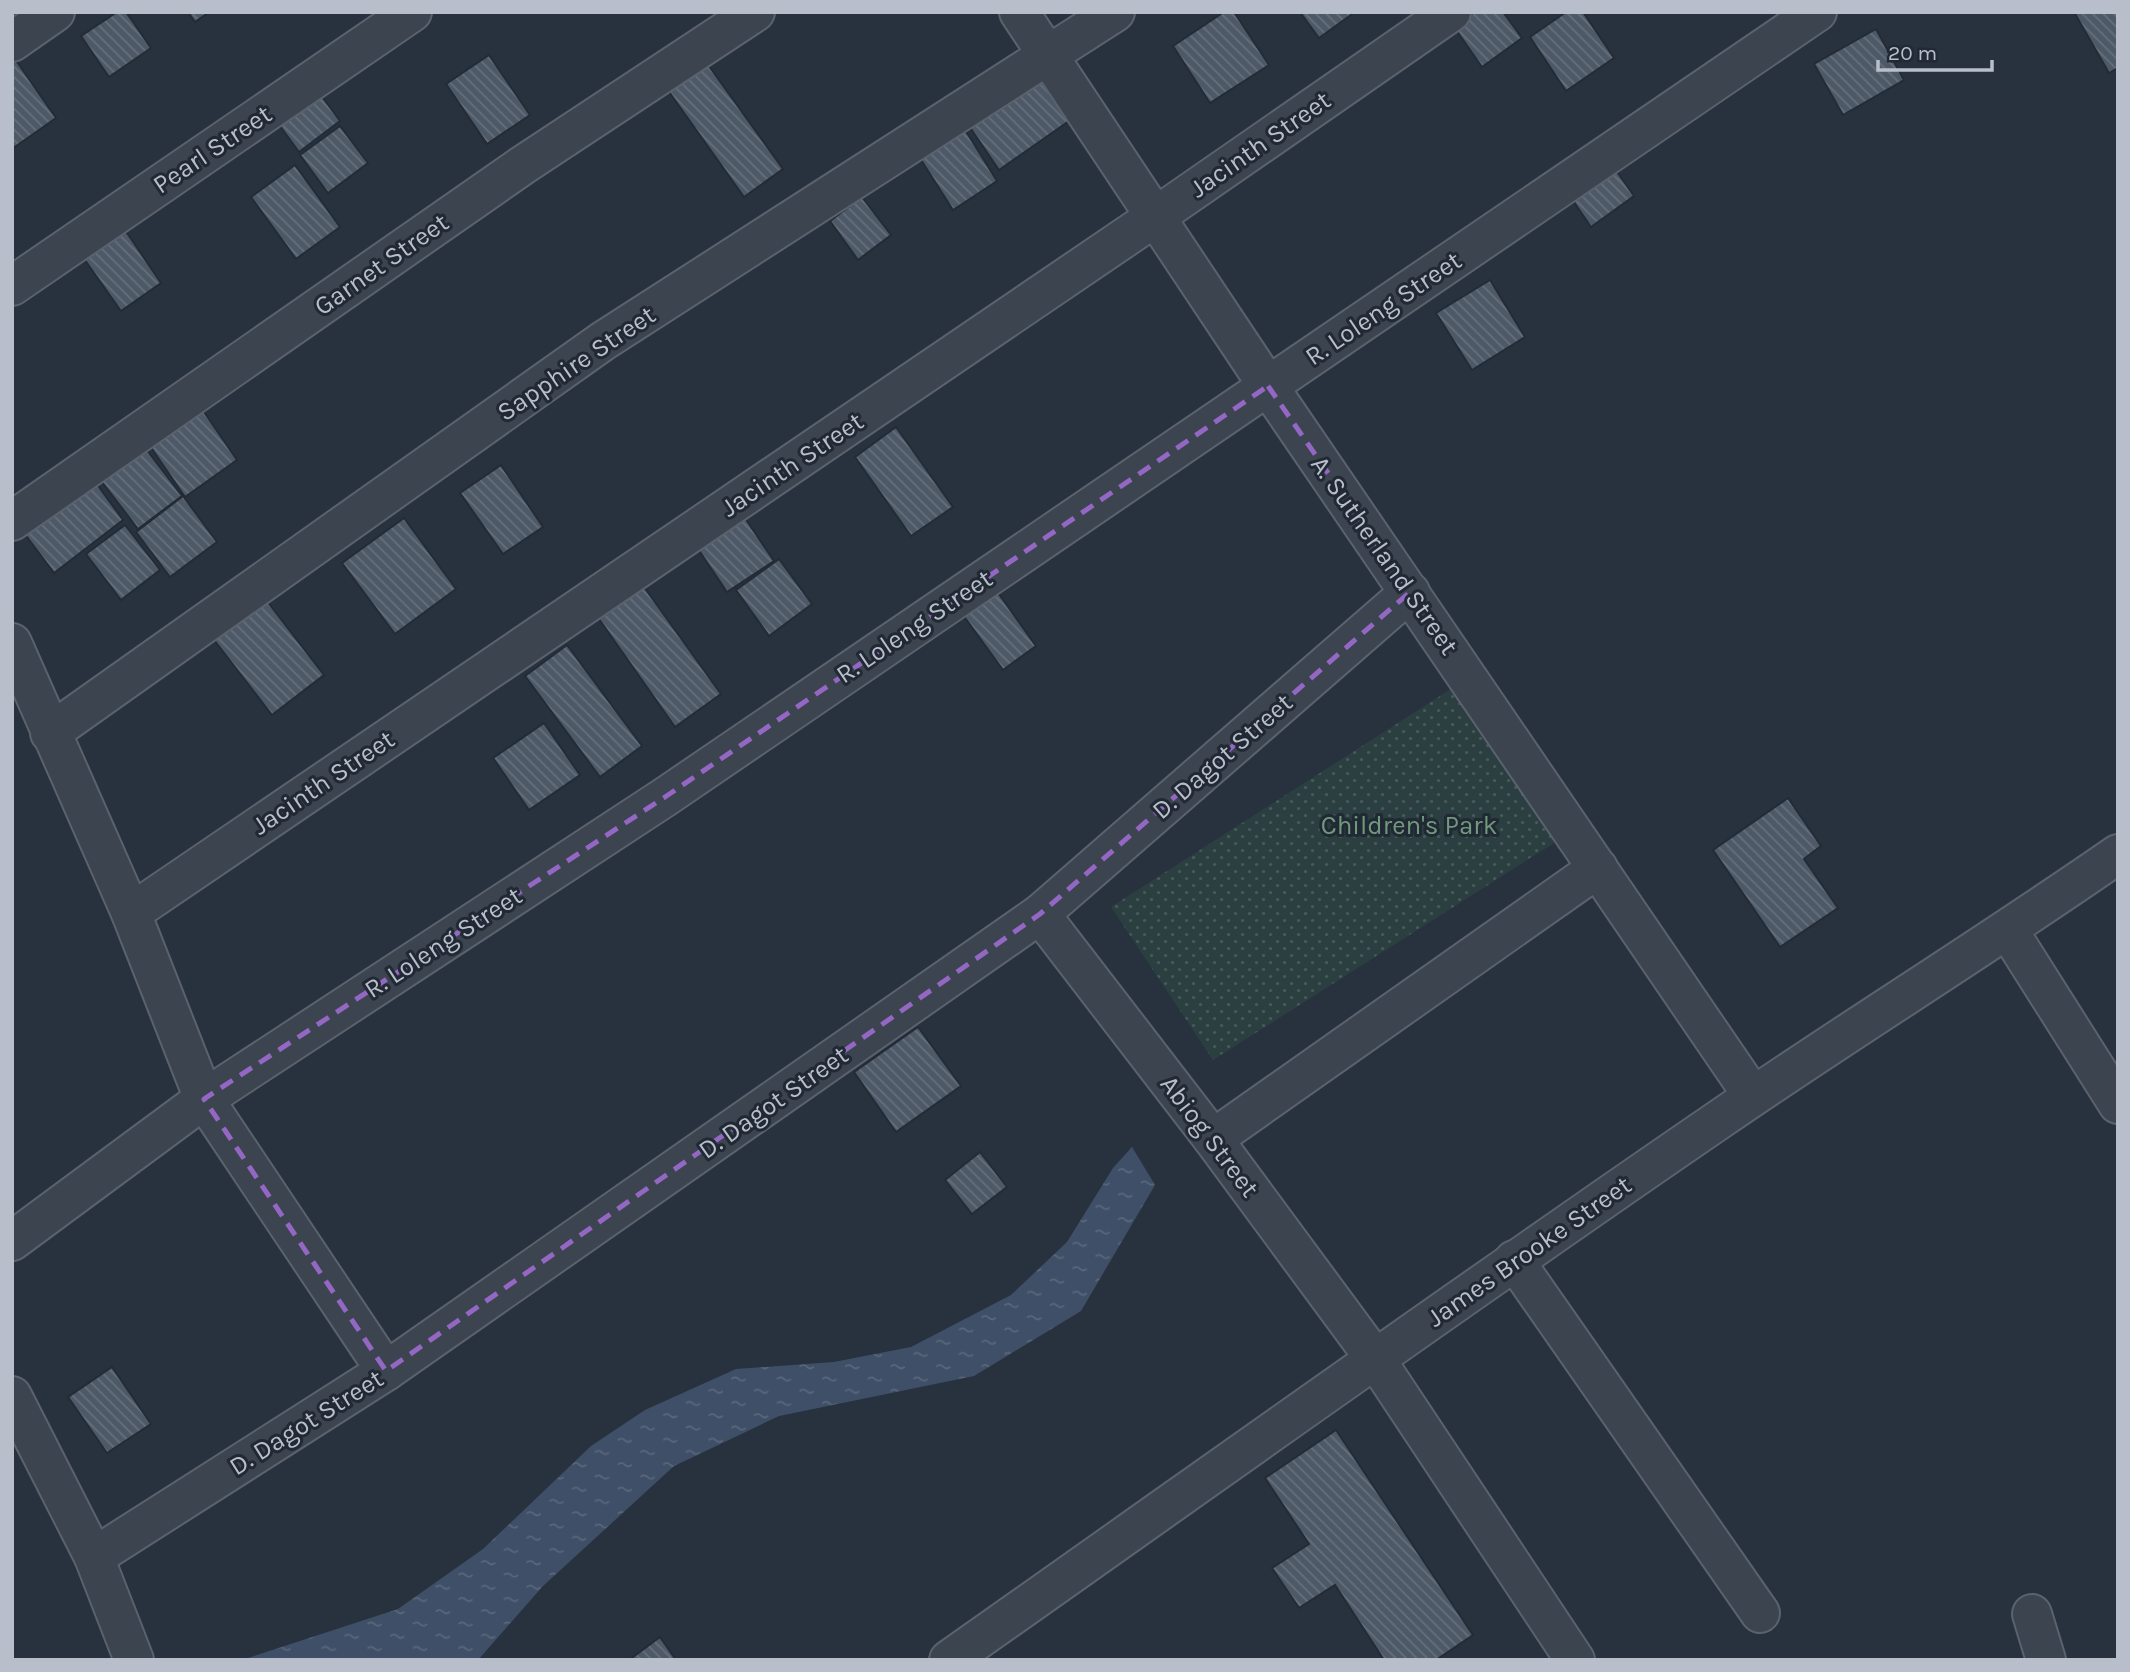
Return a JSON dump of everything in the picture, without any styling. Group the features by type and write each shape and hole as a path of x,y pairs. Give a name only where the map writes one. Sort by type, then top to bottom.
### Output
{"street":[{"path":"12,41 55,12"},
{"name":"Pearl Street","path":"12,286 412,12"},
{"name":"Garnet Street","path":"12,521 523,165 755,12"},
{"name":"A. Sutherland Street","path":"1019,12 1268,386 1753,1096"},
{"name":"Sapphire Street","path":"50,733 603,341 1115,12"},
{"name":"Jacinth Street","path":"131,913 1155,217 1451,12"},
{"name":"R. Loleng Street","path":"12,1241 204,1099 665,797 1817,12"},
{"name":"D. Dagot Street","path":"94,1557 386,1371 1040,914 1410,592"},
{"path":"12,643 131,913 204,1099 386,1371"},
{"name":"James Brooke Street","path":"949,1660 1376,1360 1514,1259 1753,1096 2008,930 2118,854"},
{"path":"1213,1139 1598,868"},
{"name":"Abiog Street","path":"1040,914 1213,1139 1376,1360 1576,1660"},
{"path":"2008,930 2118,1104"},
{"path":"1514,1259 1760,1613"},
{"path":"12,1396 94,1557 134,1660"},
{"path":"2032,1614 2046,1660"}],"highlighted area":[{"path":"1268,386 1410,592 1040,914 386,1371 204,1099 665,797"}],"green space":[{"name":"Children's Park","path":"1465,680 1568,834 1213,1060 1111,907"}],"water":[{"path":"1132,1147 1155,1185 1081,1311 974,1376 779,1416 674,1466 543,1586 478,1660 242,1660 398,1609 483,1549 591,1446 645,1410 736,1369 834,1362 911,1347 1011,1295 1067,1242 1113,1168"}],"building":[{"path":"117,12 126,12 151,48 109,77 81,36"},
{"path":"188,12 209,12 195,22"},
{"path":"1224,12 1234,12 1269,65 1210,103 1173,46"},
{"path":"1300,12 1355,12 1319,38"},
{"path":"1474,12 1503,12 1522,38 1482,67 1454,27"},
{"path":"1566,12 1583,12 1614,58 1566,91 1530,37"},
{"path":"2074,12 2118,12 2118,68 2109,73"},
{"path":"1876,29 1904,80 1843,115 1814,64"},
{"path":"489,55 530,115 487,144 446,84"},
{"path":"701,55 783,169 744,197 662,82"},
{"path":"15,59 56,118 12,149 12,61"},
{"path":"1038,77 1069,121 999,170 969,126"},
{"path":"318,91 340,121 299,152 277,122"},
{"path":"959,120 997,181 953,210 914,149"},
{"path":"340,126 368,163 328,193 300,155"},
{"path":"1606,156 1634,196 1591,227 1563,186"},
{"path":"295,165 340,227 296,259 251,197"},
{"path":"862,197 891,235 858,260 830,221"},
{"path":"123,227 161,283 121,311 82,256"},
{"path":"1490,280 1525,337 1472,370 1436,313"},
{"path":"202,409 237,460 185,497 150,446"},
{"path":"896,427 953,507 911,536 855,457"},
{"path":"136,436 182,496 138,529 92,469"},
{"path":"501,465 543,527 503,554 460,493"},
{"path":"88,472 123,520 54,573 18,525"},
{"path":"183,496 217,542 170,577 136,532"},
{"path":"743,515 774,561 727,592 696,546"},
{"path":"404,518 456,589 395,634 342,563"},
{"path":"125,525 160,570 121,600 86,554"},
{"path":"779,559 812,604 769,636 736,590"},
{"path":"989,580 1036,646 1003,670 955,604"},
{"path":"644,587 721,694 675,727 599,619"},
{"path":"263,596 324,675 272,715 211,636"},
{"path":"567,645 642,746 600,777 525,676"},
{"path":"544,723 580,775 529,810 493,758"},
{"path":"1788,798 1821,846 1804,859 1838,908 1780,947 1713,850"},
{"path":"918,1027 961,1086 896,1132 854,1072"},
{"path":"980,1152 1007,1187 972,1214 945,1180"},
{"path":"112,1367 151,1424 107,1453 68,1397"},
{"path":"1336,1430 1473,1635 1436,1660 1384,1660 1335,1585 1299,1608 1272,1568 1309,1544 1265,1478"},
{"path":"660,1637 676,1660 629,1660"}]}
